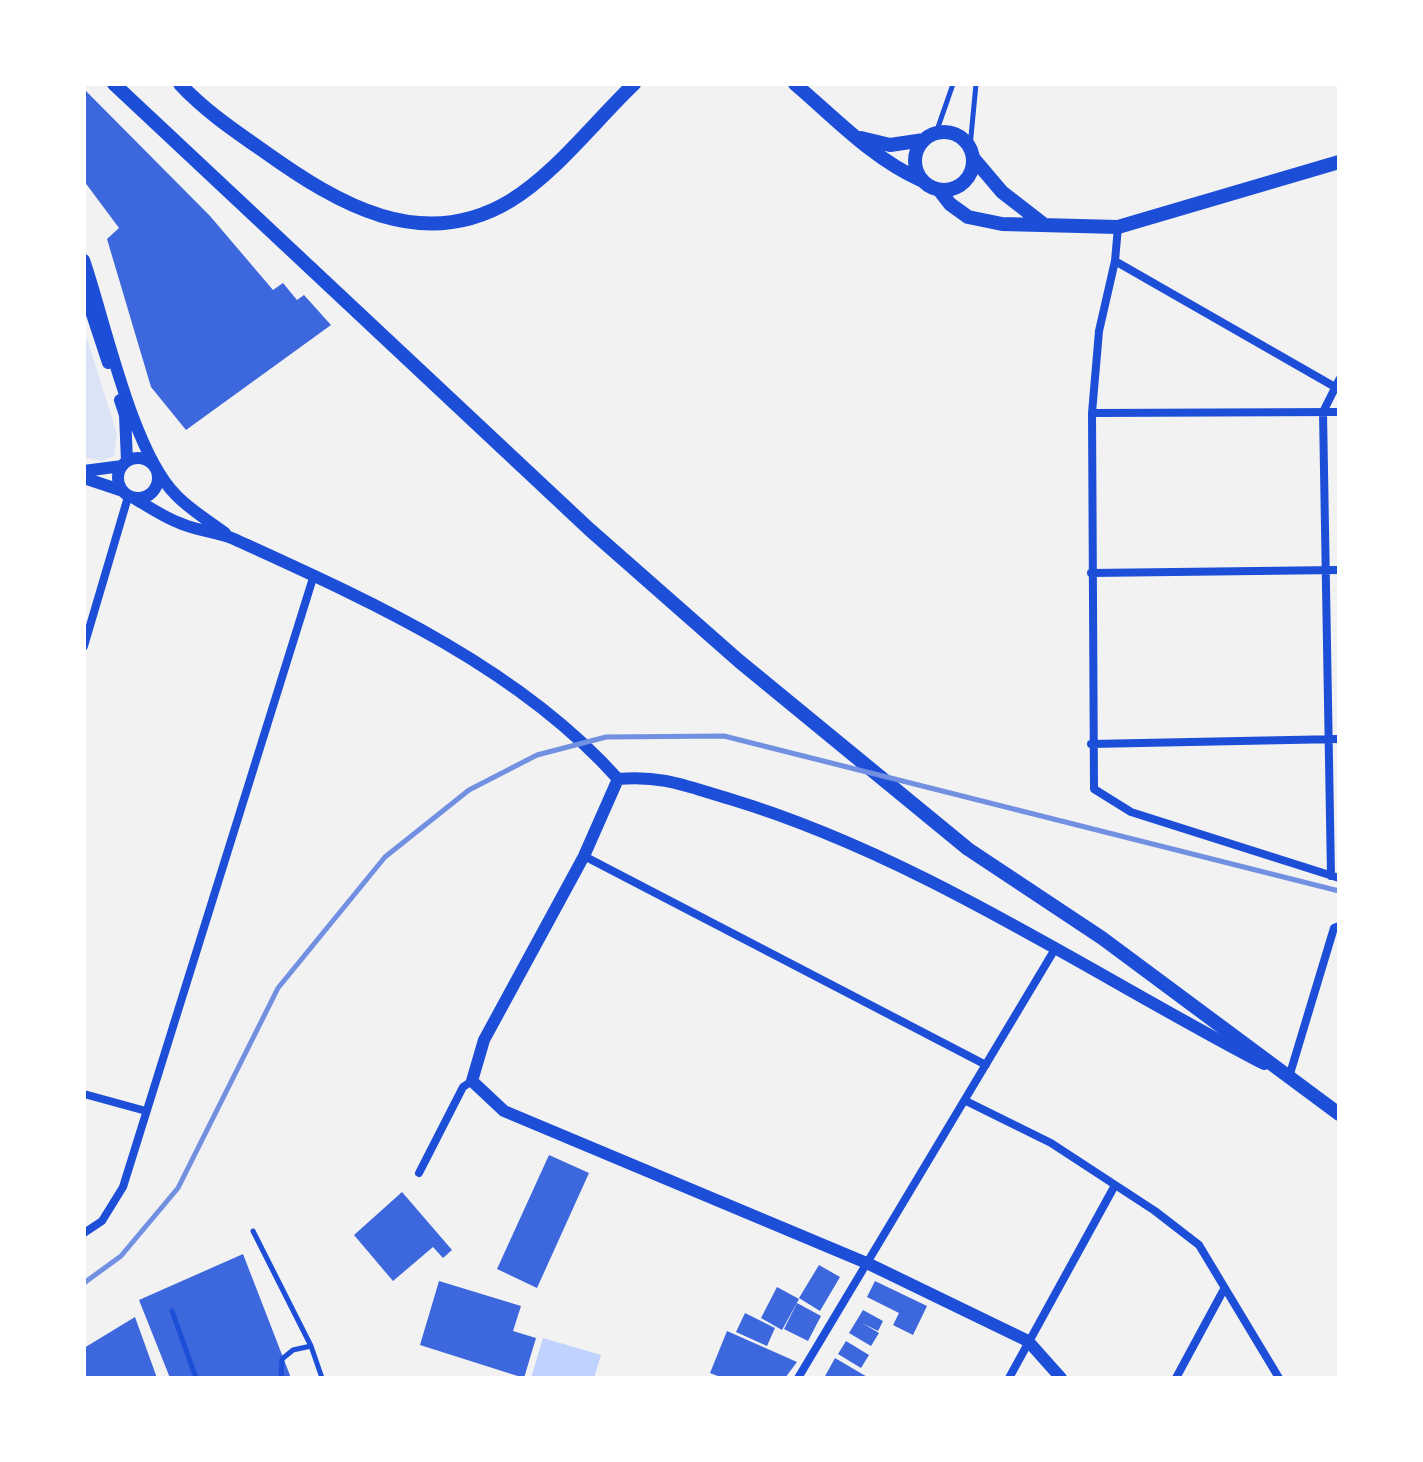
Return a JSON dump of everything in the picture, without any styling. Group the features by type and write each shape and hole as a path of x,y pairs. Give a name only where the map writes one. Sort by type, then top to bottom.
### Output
{"main road":[{"path":"114,84 589,529 739,661 968,849 1102,938 1339,1114"},
{"path":"180,84 219,120 314,187 383,219 431,224 473,216 510,201 544,173 634,84"},
{"path":"795,84 897,170 940,191 950,204 968,217 1002,224 1118,227 1339,162"},
{"path":"856,136 890,145 949,132 961,137 1002,192 1042,223"},
{"path":"921,180 915,167 916,152 930,136"},
{"path":"940,191 953,190 964,183 972,172 972,153"}],"street":[{"path":"1115,261 1337,384 1323,412 1324,570 1335,739 1335,877 1131,812 1094,789 1091,744 1092,413 1099,331 1115,261 1118,227"},
{"path":"84,260 126,396 156,469 158,482 152,493 128,495"},
{"path":"84,290 125,415 125,464 118,479 128,495 84,646"},
{"path":"1092,413 1339,412"},
{"path":"84,471 146,460 176,495 230,538"},
{"path":"84,478 128,495 184,525 230,538 390,613 458,650 587,744 618,779"},
{"path":"1091,573 1339,570"},
{"path":"84,1233 102,1221 123,1187 313,578"},
{"path":"1091,744 1335,739"},
{"path":"618,779 653,776 780,814 893,865 1055,949 1289,1077 1334,928 1339,926"},
{"path":"419,1173 463,1087 472,1081 484,1040 584,856 618,779"},
{"path":"584,856 986,1065"},
{"path":"798,1378 1055,949"},
{"path":"472,1081 504,1111 869,1264 1028,1341 1061,1378"},
{"path":"84,1094 146,1111"},
{"path":"966,1101 1051,1143 1155,1211 1199,1245 1223,1291 1279,1378"},
{"path":"1009,1378 1114,1187"},
{"path":"1176,1378 1223,1291"}],"lane":[{"path":"930,136 953,84"},
{"path":"972,153 976,84"},
{"path":"253,1231 311,1346 322,1378"},
{"path":"172,1311 196,1378"},
{"path":"281,1378 282,1359 293,1350 311,1346"}],"shaded area":[{"path":"84,329 117,434 114,456 101,461 84,457"}],"water":[{"path":"543,1338 601,1355 594,1378 531,1378"}],"building":[{"path":"84,89 210,216 273,290 283,283 297,300 304,295 331,325 186,430 151,387 107,239 119,228 84,181"},
{"path":"549,1155 589,1173 537,1288 497,1269"},
{"path":"402,1192 452,1250 443,1258 433,1247 393,1281 354,1235"},
{"path":"243,1254 291,1378 170,1378 139,1300"},
{"path":"819,1265 840,1277 820,1311 799,1298"},
{"path":"439,1281 521,1306 513,1331 536,1338 524,1378 420,1345"},
{"path":"875,1281 927,1306 913,1335 893,1325 899,1313 867,1297"},
{"path":"777,1287 799,1299 782,1330 761,1318"},
{"path":"797,1303 821,1316 808,1341 784,1329"},
{"path":"863,1310 883,1321 878,1331 862,1323 879,1333 871,1346 849,1333"},
{"path":"745,1313 775,1328 767,1346 736,1332"},
{"path":"135,1317 157,1378 84,1378 84,1348"},
{"path":"727,1331 797,1362 785,1378 723,1378 710,1373"},
{"path":"846,1341 869,1355 861,1368 838,1354"},
{"path":"835,1358 869,1378 824,1378"}],"railway":[{"path":"84,1283 121,1256 178,1188 278,988 385,857 469,790 537,755 606,737 724,736 1339,891"}]}
